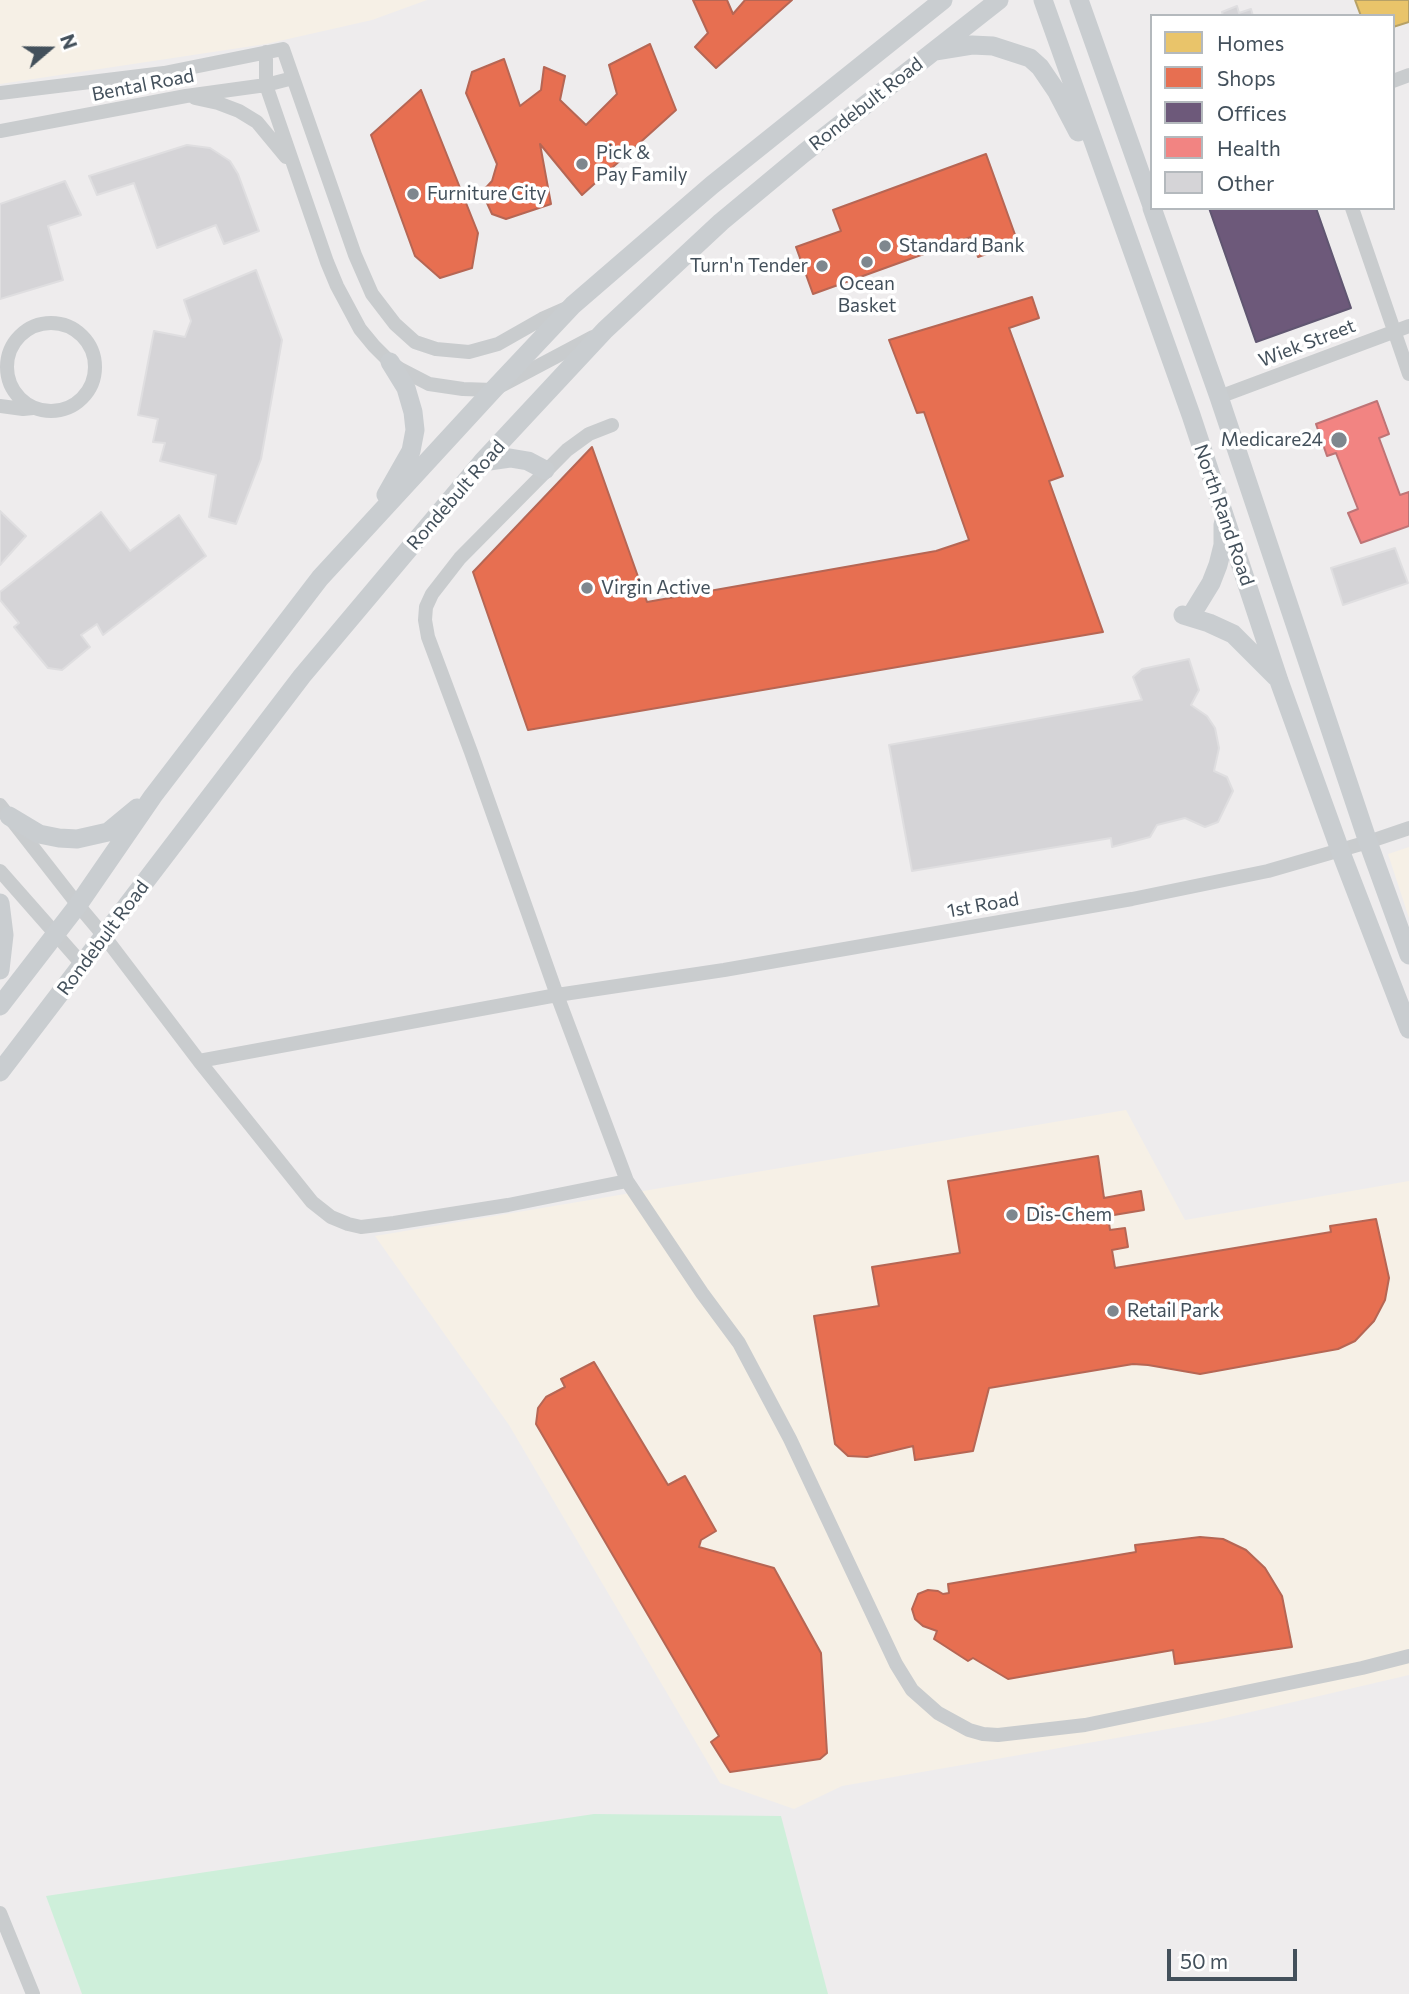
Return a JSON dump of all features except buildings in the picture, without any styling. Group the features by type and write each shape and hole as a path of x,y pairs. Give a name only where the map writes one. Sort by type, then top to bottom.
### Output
{"main road":[{"name":"Rondebult Road","path":"0,1006 78,905 153,796 320,578 493,390 573,305 712,185 943,0"},
{"name":"Rondebult Road","path":"0,1072 302,676 482,462 605,330 721,222 804,153 999,0"},
{"name":"North Rand Road","path":"1043,0 1191,415 1279,681 1409,1029"},
{"name":"North Rand Road","path":"1079,0 1150,201"},
{"path":"1086,0 1089,28"},
{"path":"933,51 972,45 993,46 1030,58 1040,67 1057,92 1105,178"},
{"name":"North Rand Road","path":"1153,210 1409,955"},
{"path":"372,521 411,451 415,430 406,388 390,362"},
{"path":"482,462 510,458 528,461 545,470"},
{"path":"1224,517 1219,565 1204,596 1188,615 1233,634 1279,681"},
{"path":"5,811 39,834 77,839 108,832 153,796"},
{"path":"0,902 4,935 0,971"}],"street":[{"name":"Bental Road","path":"0,93 164,73 283,49 293,78 0,131"},
{"path":"266,52 266,85 327,262 360,328 390,362 429,384 493,390 605,330"},
{"path":"293,78 359,265 372,294 394,324 415,342 436,349 469,352 498,344 573,305"},
{"path":"186,96 218,103 257,122 292,163"},
{"path":"1353,210 1409,374"},
{"path":"0,407 60,411 84,398 92,387 95,360 91,346 83,335 72,327 45,323 32,327 21,335 4,359 15,392 33,408"},
{"name":"Wiek Street","path":"1219,397 1409,326"},
{"path":"612,425 589,434 566,450 460,558 432,594 426,607 428,637 557,995 628,1181 702,1293 739,1343 790,1439 896,1664 912,1690 938,1713 970,1730 998,1735 1085,1725 1409,1656"},
{"path":"5,811 312,1202 331,1217 361,1227 394,1223 508,1205 628,1181"},
{"name":"1st Road","path":"199,1061 557,995 1132,899 1268,871 1409,828"},
{"path":"0,871 82,964"},
{"path":"0,1913 33,1994"}],"shaded area":[{"path":"0,0 427,0 372,20 266,44 0,84"},
{"path":"1409,847 1409,918 1388,854"},
{"path":"1126,1110 1185,1220 1409,1181 1409,1675 1208,1722 842,1786 794,1809 720,1783 509,1425 375,1236"}],"green space":[{"path":"594,1814 781,1816 828,1994 82,1994 46,1896"}],"place":[{"name":"Pick & Pay Family","path":"582,164"},
{"name":"Furniture City","path":"413,194"},
{"name":"Standard Bank","path":"885,246"},
{"name":"Ocean Basket","path":"867,262"},
{"name":"Turn'n Tender","path":"822,266"},
{"name":"Medicare24","path":"1339,440"},
{"name":"Virgin Active","path":"587,588"},
{"name":"Dis-Chem","path":"1012,1215"},
{"name":"Retail Park","path":"1113,1311"}]}
